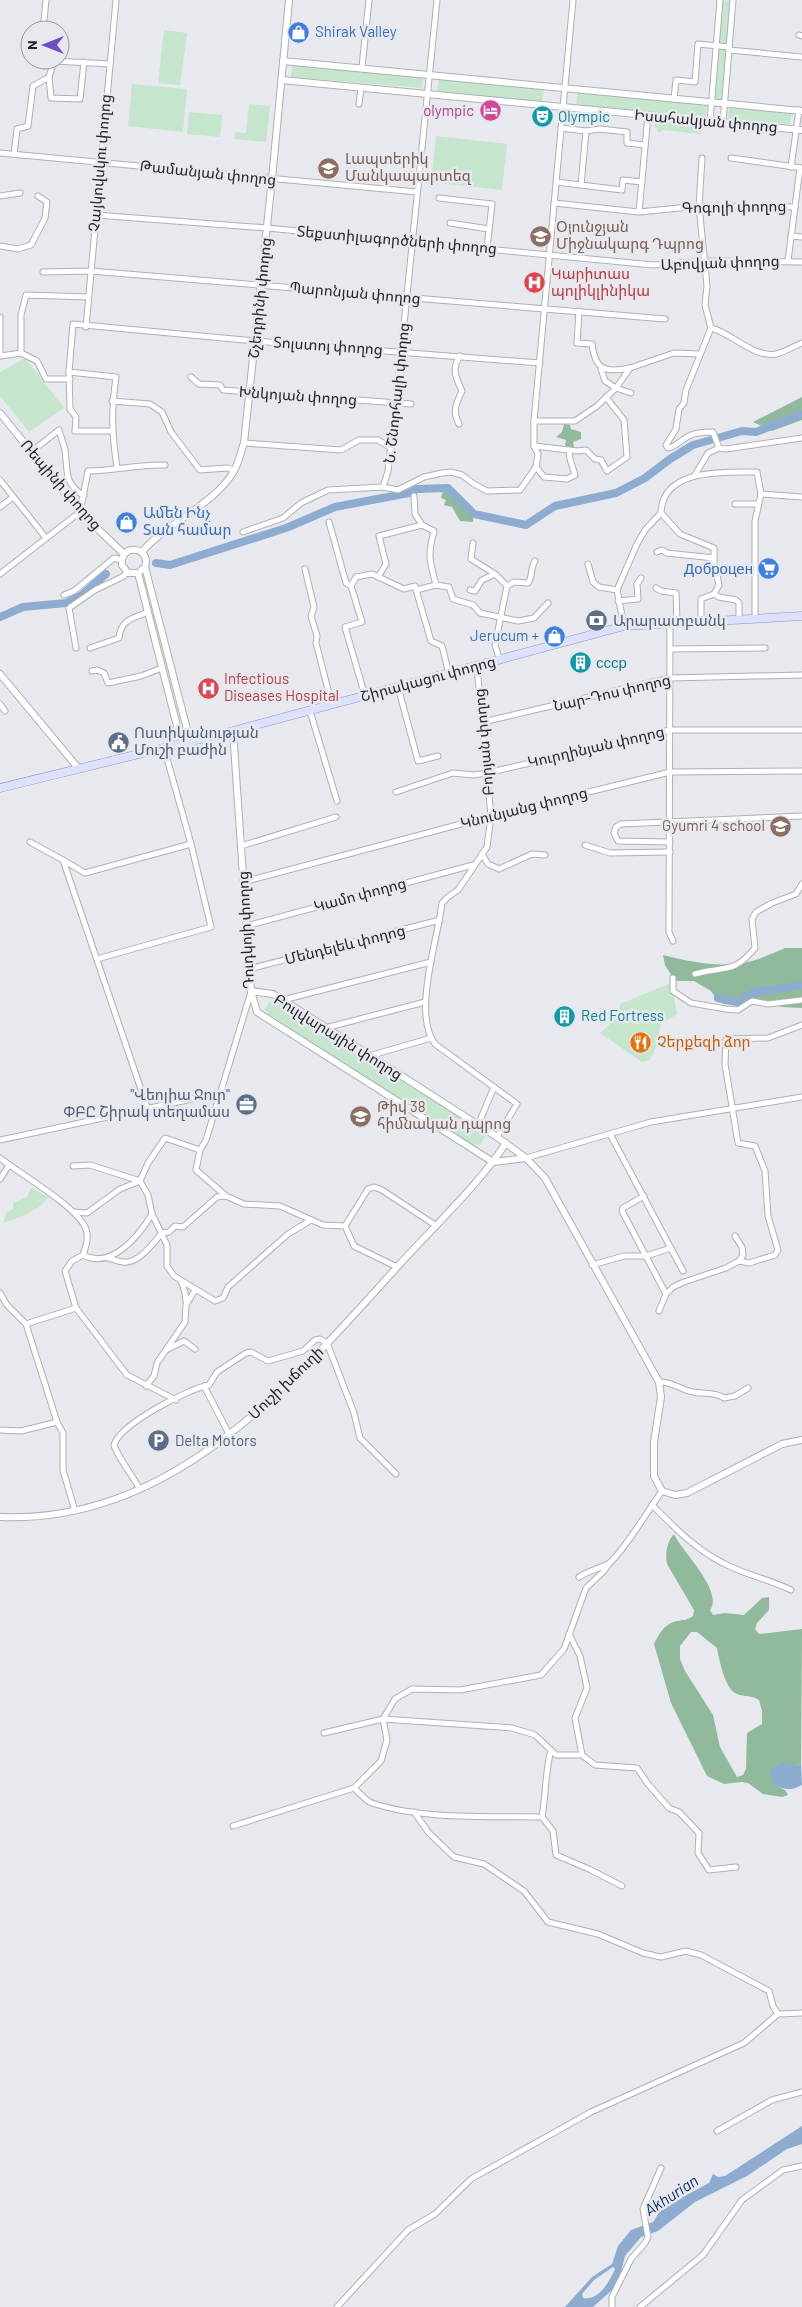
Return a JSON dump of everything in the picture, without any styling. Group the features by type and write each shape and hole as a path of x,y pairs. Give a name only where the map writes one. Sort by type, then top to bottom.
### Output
{"main road":[{"name":"Շիրակացու փողոց","path":"0,788 233,731 624,626 802,616"}],"street":[{"path":"44,20 46,0"},
{"name":"Չայկովսկու փողոց","path":"86,326 116,0"},
{"name":"Շչեդրինի փողոց","path":"142,552 209,498 234,470 244,444 289,0"},
{"path":"362,68 369,0"},
{"name":"Ն. Շնորհալի փողոց","path":"383,487 391,448 402,352 437,0"},
{"path":"243,532 283,518 301,503 328,490 383,487 398,490 424,477 451,472 462,475 487,491 520,490 536,467 538,454 534,446 534,421 573,0"},
{"path":"710,121 720,0"},
{"path":"723,122 732,0"},
{"path":"674,99 676,80 695,82 698,44 802,57"},
{"name":"Իսահակյան փողոց","path":"283,60 801,111"},
{"path":"84,62 80,99 51,98 49,78 54,61 84,62 110,64"},
{"path":"14,154 17,128 28,126 30,120 33,86 49,78"},
{"name":"Իսահակյան փողոց","path":"282,80 799,130"},
{"path":"359,104 361,88"},
{"path":"791,168 801,111"},
{"path":"639,212 648,115"},
{"path":"561,128 627,132 627,143 645,145"},
{"path":"581,185 586,131"},
{"name":"Թամանյան փողոց","path":"0,153 417,192"},
{"path":"702,158 699,206 707,286 705,305 711,328 686,390 684,403 679,409 676,430 666,445 668,448 672,448 690,435 713,432 716,442 726,449 802,438"},
{"path":"731,158 801,168 788,262"},
{"path":"556,182 622,190 623,180 642,182"},
{"path":"0,196 20,193"},
{"path":"0,246 18,249 32,246 45,218 47,202 38,196"},
{"path":"439,198 492,204 487,248"},
{"name":"Գոգոլի փողոց","path":"554,203 639,212 699,206 795,207"},
{"name":"Տեքստիլագործների փողոց","path":"96,215 267,228 549,254"},
{"path":"450,223 489,229"},
{"path":"791,236 802,237"},
{"name":"Աբովյան փողոց","path":"549,254 653,265 705,262 802,262"},
{"name":"Պարոնյան փողոց","path":"44,272 90,271 261,284 665,320"},
{"path":"20,353 22,334 20,315 26,295 88,297"},
{"path":"579,311 577,343 592,344 597,365 601,369 605,381 616,388 632,393"},
{"path":"0,316 0,356 20,353 37,360 46,379 70,379"},
{"path":"86,326 73,324 69,372 70,409 76,417 75,431 112,431"},
{"name":"Տոլստոյ փողոց","path":"86,326 540,363"},
{"path":"711,328 721,330 750,348 769,354 778,354 802,343"},
{"path":"601,369 620,370 630,368 674,353 700,354"},
{"path":"459,424 455,417 454,407 462,391 454,374 454,364 460,356"},
{"path":"534,421 575,421 606,398 616,388 630,368"},
{"path":"69,372 116,377 112,401 112,431 117,468"},
{"name":"Խնկոյան փողոց","path":"191,377 199,384 220,385 223,390 411,404"},
{"path":"534,446 586,450 595,459 601,460 606,471 627,458 624,420 606,398"},
{"path":"112,401 150,404 162,412 171,432 200,470 227,468 234,470"},
{"name":"Ռեպինի փողոց","path":"0,413 80,512 123,557"},
{"path":"31,452 59,430 65,451 65,471 74,490 84,496"},
{"path":"244,444 341,450 359,440 378,440 391,448"},
{"path":"695,475 716,442"},
{"path":"536,467 544,476 567,479 575,475 569,450"},
{"path":"0,574 80,512 88,470 112,470 117,468 165,465"},
{"path":"701,621 701,599 714,594 719,585 714,548 680,534 661,513 661,503 674,485 695,475 757,472 761,494 756,521 755,618"},
{"path":"0,480 46,538"},
{"path":"761,494 802,497"},
{"path":"414,496 415,514 422,525 434,531 428,550 429,562 436,586"},
{"path":"0,507 13,497"},
{"path":"735,504 758,504"},
{"path":"624,626 617,590 645,530 661,513"},
{"path":"329,522 334,542 338,547 346,583 351,586 362,622 345,627 365,696"},
{"path":"378,577 386,564 378,536 422,525"},
{"path":"473,543 471,559 495,574 507,586"},
{"path":"64,595 74,591 114,558 123,557 132,549 142,552 146,559 145,567 188,733 185,742"},
{"path":"657,552 662,550 668,553 714,558"},
{"path":"123,557 122,565 126,572"},
{"path":"500,660 495,645 507,586 514,582 528,583 535,561"},
{"path":"588,564 591,583 599,587 617,590"},
{"path":"126,572 138,573 145,567"},
{"path":"305,570 314,607 311,616 317,636 316,643 332,705"},
{"path":"76,648 69,608 95,590 124,576 126,572"},
{"path":"138,573 179,734 185,742"},
{"path":"351,586 356,577 372,574 404,589 415,586 431,641 442,646 449,674"},
{"path":"470,590 475,592 482,580 495,574"},
{"path":"618,601 638,599 637,584 641,578"},
{"path":"416,590 436,586 449,587 453,599 473,605 480,613 518,621 531,619 548,603"},
{"path":"656,588 661,591 676,593 670,649 670,932 673,941"},
{"path":"714,594 719,597 736,600 738,603 739,620"},
{"path":"90,648 119,638 120,627 125,622 148,612"},
{"path":"670,649 765,648"},
{"name":"Բորյան փողոց","path":"431,1038 425,1002 442,903 458,890 473,865 487,847 491,816 477,667"},
{"path":"92,671 97,670 104,673 108,683 141,676 162,668"},
{"path":"0,674 80,769"},
{"name":"Նար-Դոս փողոց","path":"483,722 670,678 802,675"},
{"path":"167,684 175,682"},
{"path":"398,687 418,761 438,756"},
{"path":"0,704 5,711"},
{"path":"310,711 337,801"},
{"name":"Կուրղինյան փողոց","path":"396,792 453,773 473,775 487,773 670,730 802,730"},
{"name":"Դուդկոյի փողոց","path":"200,1150 206,1140 251,991 233,731"},
{"path":"97,959 211,928 192,844 164,748"},
{"name":"Կնունյանց փողոց","path":"251,880 491,816 670,772 802,771"},
{"path":"670,842 618,841 614,833 616,827 621,824 670,824 731,821 734,818 802,816"},
{"path":"240,846 336,817"},
{"path":"30,842 85,873 192,844"},
{"path":"585,845 610,853 670,852"},
{"path":"482,854 488,864 499,869 532,854 545,854"},
{"path":"62,860 148,1110"},
{"name":"Կամո փողոց","path":"246,926 473,865"},
{"path":"695,974 734,968 755,948 752,919 756,912 772,903 796,894 802,884"},
{"name":"Մենդելեև փողոց","path":"250,969 440,920"},
{"path":"283,1000 431,962"},
{"path":"674,978 674,991 692,1003 726,1009 738,1010 752,1002 768,1004 802,1000"},
{"name":"Բուլվարային փողոց","path":"494,1162 257,1012 251,991 273,994 283,1000 506,1143 526,1158 545,1178 659,1382 661,1396 654,1442 654,1476 662,1491"},
{"path":"325,1028 425,1002"},
{"path":"739,1261 749,1263 760,1260 775,1255 778,1250 768,1216 765,1171 756,1146 738,1143 724,1064 726,1039 768,1038 802,1025"},
{"path":"368,1056 431,1038 440,1048 517,1104 497,1137"},
{"path":"478,1125 494,1088"},
{"path":"0,1140 148,1110 220,1093"},
{"path":"494,1162 526,1158 651,1122 802,1097"},
{"path":"610,1134 683,1271"},
{"path":"73,1212 79,1214 88,1213 120,1189 140,1181 148,1163 165,1138 200,1150 196,1170 226,1196 244,1204 280,1206 323,1225 345,1226"},
{"name":"Մուշի խճուղի","path":"0,1517 22,1518 88,1508 139,1488 169,1473 230,1436 271,1401 327,1343 494,1162 506,1143"},
{"path":"0,1158 73,1212 86,1228 88,1239 83,1255 72,1261 65,1271 76,1308 127,1375 176,1400"},
{"path":"0,1179 9,1166"},
{"path":"73,1166 90,1166 140,1181 148,1195 152,1214 167,1245 167,1266 180,1281 185,1292 185,1322 168,1350 157,1363 154,1376 146,1386"},
{"path":"345,1226 368,1188 374,1187 382,1190 435,1226"},
{"path":"108,1258 125,1263 135,1259 153,1245 162,1234 169,1232 175,1226 183,1227 217,1197 226,1196"},
{"path":"644,1196 623,1208 622,1211 666,1294"},
{"path":"83,1255 100,1260 108,1258 140,1233 152,1214"},
{"path":"180,1281 219,1301 228,1287 288,1234 311,1220"},
{"path":"345,1226 354,1246 397,1267"},
{"path":"659,1311 666,1294 673,1286 726,1268 739,1261 743,1255 742,1247 735,1236"},
{"path":"592,1265 624,1256 646,1256 671,1248"},
{"path":"186,1305 195,1290"},
{"path":"0,1293 7,1305 26,1324 57,1422 63,1434 63,1470 76,1511"},
{"path":"26,1324 76,1308"},
{"path":"181,1327 187,1343"},
{"path":"139,1488 114,1445 116,1439 140,1418 209,1385 217,1372 246,1353 251,1352 268,1361 303,1351 315,1340 320,1339 327,1343 354,1413 360,1438 396,1474"},
{"path":"168,1350 180,1342 187,1343 195,1349"},
{"path":"659,1382 666,1382 692,1392 719,1394 724,1398 735,1396 748,1388"},
{"path":"204,1386 230,1436"},
{"path":"0,1430 21,1431 57,1422"},
{"path":"232,1826 354,1788 381,1762 387,1740 383,1719 395,1699 412,1690 460,1690 541,1675 564,1649 586,1588 603,1572 623,1548 662,1491 675,1495 687,1493 782,1444 802,1440"},
{"path":"652,1505 696,1547 723,1564 761,1579 777,1583 791,1590"},
{"path":"579,1577 588,1571 609,1564"},
{"path":"569,1634 580,1656 587,1688 575,1718 582,1755"},
{"path":"324,1733 383,1719 512,1728 535,1736 556,1755 582,1755 595,1765 637,1768 669,1808 679,1812 700,1833 698,1853 709,1870 736,1868"},
{"path":"551,1750 546,1767 546,1792 542,1817 553,1831 556,1856 589,1869 622,1886"},
{"path":"354,1788 370,1803 414,1812 471,1816 542,1817"},
{"path":"414,1812 429,1832 454,1857 484,1864 524,1891 548,1922 598,1934 643,1953 661,1957 686,1951 702,1955 769,1991 773,2006 778,2014"},
{"path":"337,2307 408,2230 435,2214 471,2179 591,2112 744,2043 778,2014 802,2013"},
{"path":"717,2131 772,2100 802,2092"},
{"path":"640,2307 703,2255 742,2200 782,2170 802,2166"},
{"path":"612,2307 612,2297 631,2259 646,2243 648,2237 643,2221 642,2209 661,2168"}],"green space":[{"path":"722,0 730,1 722,99 715,99"},
{"path":"164,30 187,33 180,85 158,83"},
{"path":"292,65 423,77 422,88 291,77"},
{"path":"439,78 544,89 542,102 437,91"},
{"path":"132,84 187,89 183,132 128,126"},
{"path":"578,92 707,104 705,118 576,105"},
{"path":"249,104 270,106 266,142 234,139 235,132 246,133"},
{"path":"729,107 791,113 790,124 728,119"},
{"path":"189,112 222,115 220,137 187,134"},
{"path":"655,121 702,126 701,134 662,130 662,132 657,132 658,128 654,127"},
{"path":"436,136 507,144 502,190 431,182"},
{"path":"25,358 64,408 29,432 0,396 0,372"},
{"path":"802,397 802,420 772,431 753,422"},
{"path":"564,424 570,425 571,429 581,432 581,439 573,442 574,447 565,446 566,440 556,437 562,432"},
{"path":"443,491 452,495 460,502 473,518 473,522 460,521 452,507 444,505 446,500 441,498"},
{"path":"785,948 802,948 802,1008 782,1007 764,1002 736,1005 724,1004 718,1001 711,991 694,981 675,981 665,965 663,955 694,962 737,964 753,961"},
{"path":"671,983 677,1014 660,1025 659,1041 650,1060 642,1062 600,1033 617,1018 620,1004"},
{"path":"270,1001 277,1002 481,1130 485,1137 480,1145 472,1144 269,1016 265,1009"},
{"path":"31,1188 48,1197 34,1210 3,1223 7,1212 13,1209 13,1203 27,1197"},
{"path":"674,1534 707,1582 713,1602 710,1610 713,1615 725,1613 744,1615 762,1598 769,1597 769,1610 757,1623 755,1629 759,1634 802,1629 801,1764 795,1766 774,1785 785,1790 788,1795 782,1797 763,1794 748,1783 724,1784 707,1776 671,1703 654,1644 660,1633 669,1624 686,1620 693,1616 694,1610 667,1564 667,1548","holes":["691,1632 697,1632 717,1648 723,1674 729,1687 737,1694 754,1697 759,1700 762,1711 762,1724 747,1733 746,1769 743,1775 737,1777 720,1747 713,1715 685,1671 680,1659 680,1646"]}],"water":[{"path":"783,1762 795,1766 801,1764 802,1785 788,1789 774,1785 769,1773"},
{"path":"802,2126 802,2144 787,2149 747,2176 695,2202 658,2231 641,2237 625,2256 619,2280 611,2291 593,2307 565,2307 592,2277 612,2264 618,2246 631,2230 653,2222 662,2208 709,2183 713,2174 718,2177 725,2176","holes":["613,2267 615,2269 599,2294 594,2297 583,2298 582,2294 594,2280"]}],"waterway":[{"path":"156,563 170,565 286,528 335,507 409,493 417,489 448,488 474,514 526,525 555,506 616,493 645,478 693,445 742,431 756,432 802,414"},
{"path":"0,617 23,607 66,603 82,595 106,574"},
{"path":"718,998 737,1002 755,992 802,985"}],"place":[{"name":"Shirak Valley","path":"299,32"},
{"name":"olympic","path":"490,111"},
{"name":"Olympic","path":"542,117"},
{"name":"Լապտերիկ Մանկապարտեզ","path":"329,168"},
{"name":"Օյունջյան Միջնակարգ Դպրոց","path":"540,236"},
{"name":"Կարիտաս պոլիկլինիկա","path":"535,283"},
{"name":"Ամեն Ինչ Տան համար","path":"127,522"},
{"name":"Доброцен","path":"769,569"},
{"name":"Արարատբանկ","path":"597,621"},
{"name":"Jerucum +","path":"555,636"},
{"name":"ссср","path":"580,663"},
{"name":"Infectious Diseases Hospital","path":"208,688"},
{"name":"Ոստիկանության Մուշի բաժին","path":"118,742"},
{"name":"Gyumri 4 school","path":"781,826"},
{"name":"Red Fortress","path":"565,1016"},
{"name":"Չերքեզի ձոր","path":"641,1042"},
{"name":"\"Վեոլիա Ջուր\" ՓԲԸ Շիրակ տեղամաս","path":"246,1104"},
{"name":"Թիվ 38 հիմնական դպրոց","path":"361,1116"},
{"name":"Delta Motors","path":"159,1441"}],"water label":[{"name":"Akhurian","path":"671,2195"}]}
